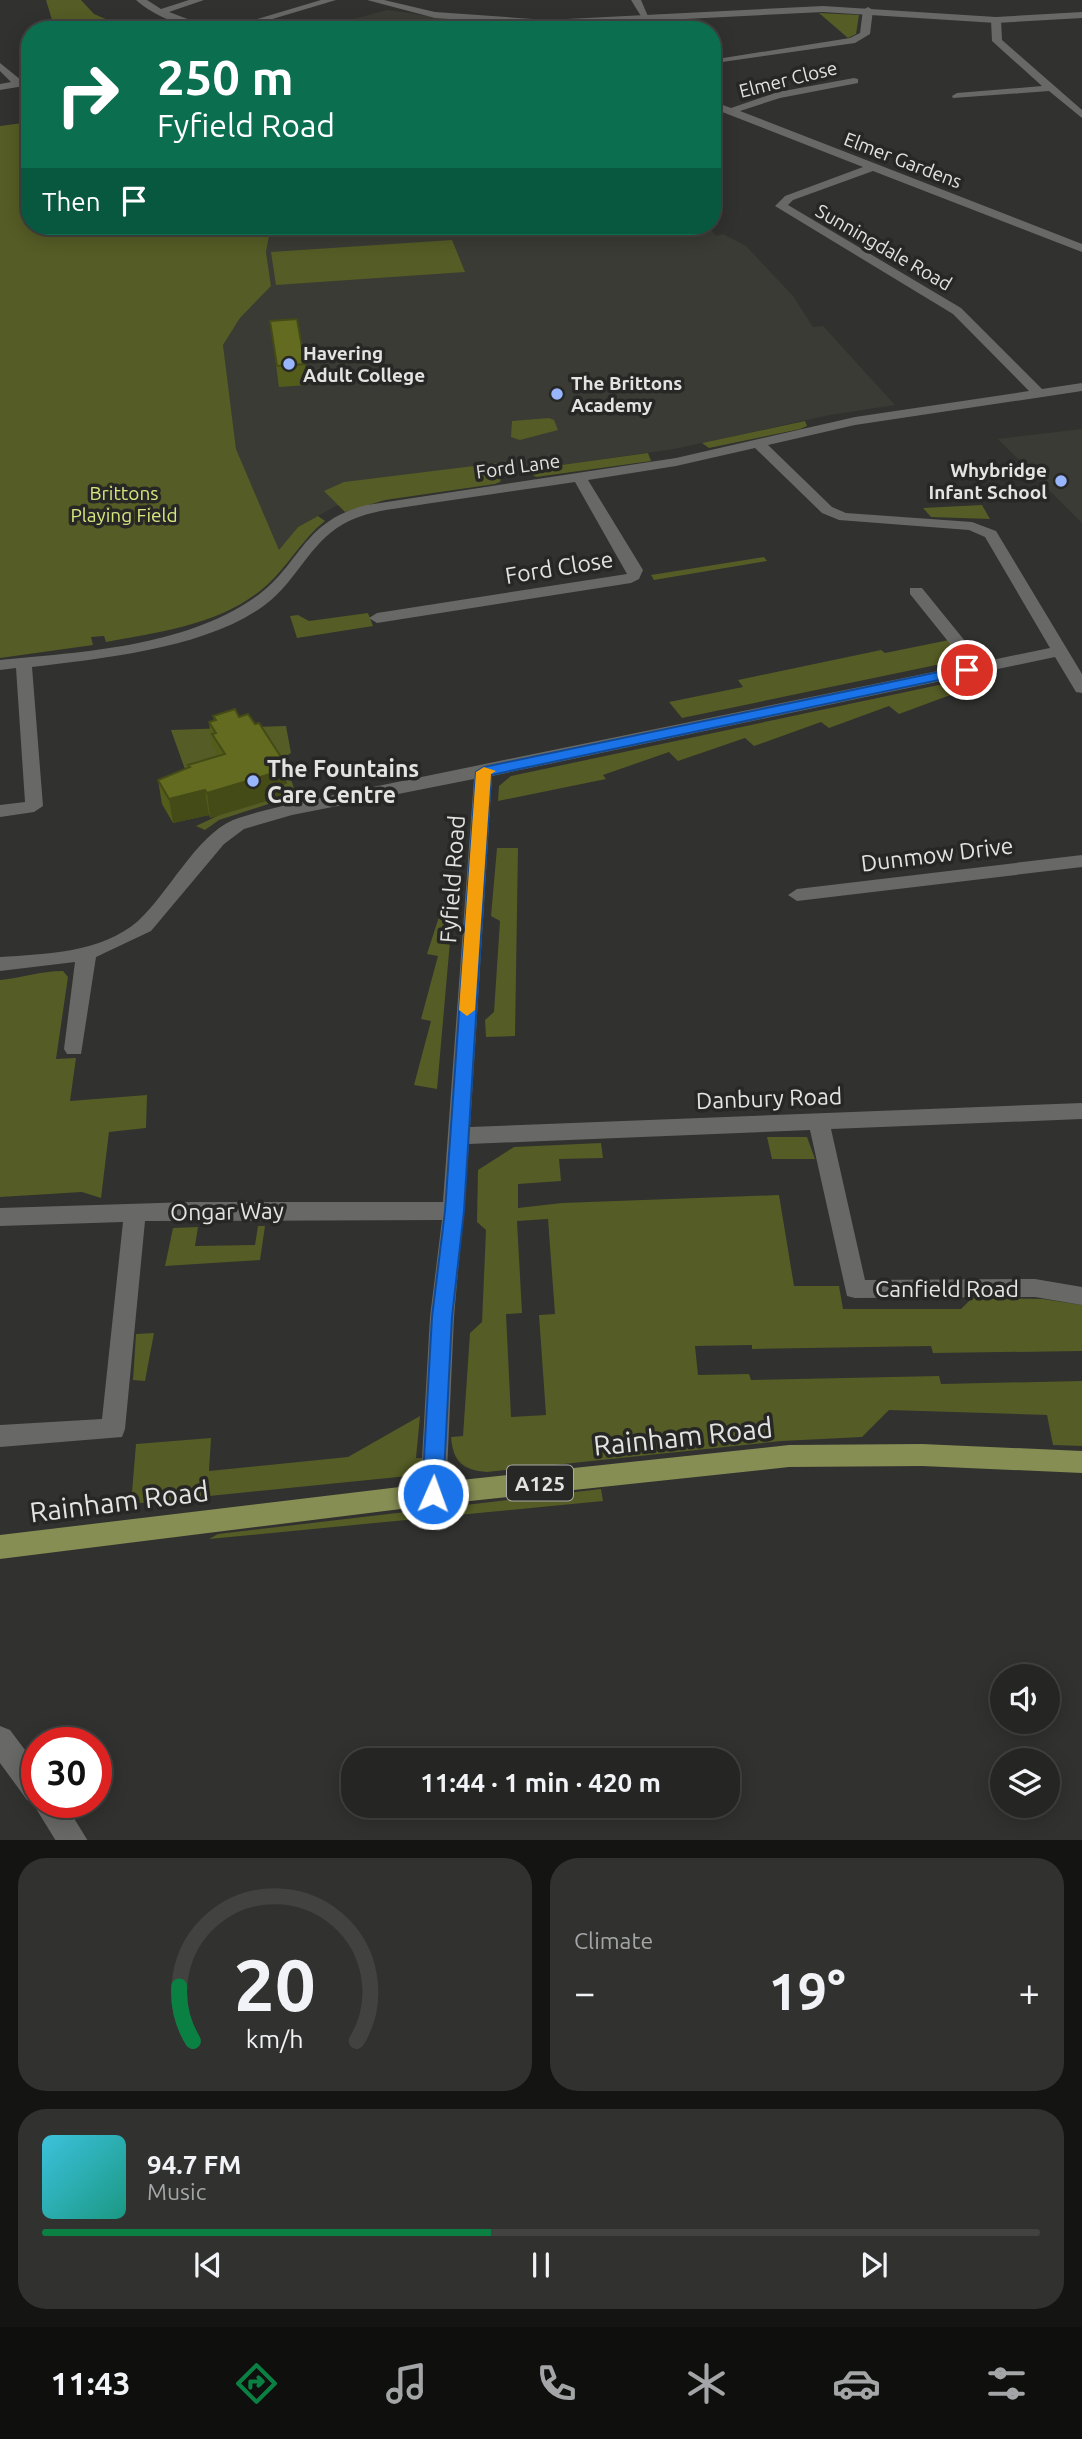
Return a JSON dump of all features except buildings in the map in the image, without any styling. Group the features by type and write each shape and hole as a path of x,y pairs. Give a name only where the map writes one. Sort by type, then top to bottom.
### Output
{"main road":[{"name":"Rainham Road","path":"0,1547 433,1494 821,1454 1082,1462"}],"street":[{"path":"141,0 160,12 186,21"},
{"path":"160,12 199,0"},
{"path":"253,21 331,0"},
{"path":"372,0 435,15 491,21"},
{"path":"636,0 647,19"},
{"path":"597,21 823,9 996,20 1082,15"},
{"path":"722,59 852,41 865,34 868,10"},
{"path":"996,20 997,41 1082,115"},
{"path":"0,66 21,81"},
{"name":"Elmer Close","path":"731,111 778,95 854,81"},
{"path":"0,87 21,84"},
{"path":"957,96 1051,88"},
{"name":"Elmer Gardens","path":"721,107 1082,247"},
{"name":"Sunningdale Road","path":"873,167 789,198 781,206 957,312 1039,393"},
{"name":"Ford Lane","path":"0,665 158,640 224,621 257,604 278,587 317,536 331,524 367,509 676,462 897,413 1082,387"},
{"path":"759,444 827,510 844,517 972,526 991,534 1082,688"},
{"name":"Ford Close","path":"377,618 626,580 634,576 635,570 579,477"},
{"path":"916,591 978,668"},
{"path":"0,964 86,956 109,947 144,926 218,840 238,825 290,810 1060,651"},
{"path":"0,811 34,806 24,663"},
{"name":"Fyfield Road","path":"433,1494 442,1317 454,1211 484,772"},
{"name":"Dunmow Drive","path":"797,895 1082,861"},
{"path":"74,1049 86,956"},
{"name":"Danbury Road","path":"458,1136 1082,1111"},
{"name":"Canfield Road","path":"819,1123 855,1289 1035,1288 1082,1296"},
{"name":"Ongar Way","path":"0,1217 135,1212 454,1211"},
{"path":"0,1436 113,1429 135,1212"},
{"path":"0,1740 21,1768"},
{"path":"58,1818 74,1840"}],"shaded area":[{"path":"388,10 461,21 346,21"},
{"name":"The Brittons Academy","path":"723,234 746,246 793,296 813,327 823,326 895,405 830,415 674,449 414,486 367,496 336,506 298,527 279,551 236,449 223,345 240,318 271,286 266,252 269,235"},
{"name":"Whybridge Infant School","path":"1082,429 1082,523 998,439"}],"green space":[{"path":"46,0 81,0 94,14 110,21 52,21"},
{"path":"819,13 859,15 856,34 848,38"},
{"name":"Brittons Playing Field","path":"21,123 21,235 269,235 266,252 271,286 240,318 223,345 236,449 279,550 298,527 318,516 325,521 267,585 250,598 212,618 170,630 106,642 104,636 91,637 93,645 0,658 0,126"},
{"path":"452,240 465,272 276,285 271,252"},
{"path":"549,418 554,420 558,430 520,440 511,437 512,421"},
{"path":"805,421 807,426 800,429 709,448 702,443"},
{"path":"648,453 651,461 536,477 525,470"},
{"path":"498,463 503,473 500,482 495,484 385,500 345,512 324,491 344,482"},
{"path":"982,505 990,519 931,517 923,508"},
{"path":"764,557 767,561 654,580 651,575"},
{"path":"368,613 373,626 297,638 290,616 298,615 309,621"},
{"path":"949,640 965,659 682,718 669,702 743,687 738,680 881,650 885,653"},
{"path":"967,679 972,687 899,714 889,706 829,728 821,722 754,746 745,738 678,761 669,752 603,775 606,779 498,801 499,786 511,776"},
{"path":"286,726 291,753 284,757 296,795 219,820 205,830 196,826 287,783 278,770 219,758 192,789 171,730"},
{"path":"497,848 518,848 515,1036 486,1037 485,1020 494,1012 500,921 491,916"},
{"path":"446,895 454,896 437,1089 414,1085 431,1021 421,1019 438,956 427,954"},
{"path":"63,971 68,977 56,1059 76,1058 70,1101 147,1095 146,1128 109,1132 101,1198 82,1192 0,1197 0,980"},
{"path":"767,1137 807,1137 815,1159 772,1159"},
{"path":"601,1143 603,1158 559,1159 561,1181 518,1184 518,1208 562,1203 779,1195 794,1286 839,1286 843,1309 961,1309 972,1298 1043,1299 1082,1305 1082,1351 933,1353 931,1346 752,1349 752,1345 695,1346 698,1375 749,1374 751,1380 939,1376 941,1384 1082,1381 1082,1446 1053,1445 1047,1415 889,1410 862,1437 782,1441 487,1472 466,1467 454,1453 451,1437 463,1436 470,1333 482,1322 486,1230 477,1222 478,1170 514,1147","holes":["548,1219 555,1314 539,1315 546,1415 511,1417 506,1314 522,1313 517,1221"]},
{"path":"258,1226 265,1226 260,1260 165,1266 173,1228 198,1227 195,1246 255,1245"},
{"path":"154,1333 145,1381 133,1380 136,1334"},
{"path":"420,1416 416,1458 425,1458 408,1476 131,1504 136,1444 211,1438 209,1471 348,1457"},
{"path":"601,1489 603,1501 209,1539 218,1534"}],"slow traffic":[{"path":"467,1010 484,772 488,771"}],"place":[{"name":"Havering Adult College","path":"289,364"},
{"name":"The Brittons Academy","path":"557,394"},
{"name":"Whybridge Infant School","path":"1061,481"},
{"name":"The Fountains Care Centre","path":"253,781"}],"route":[{"path":"433,1494 442,1317 454,1211 484,772 967,670"}]}
